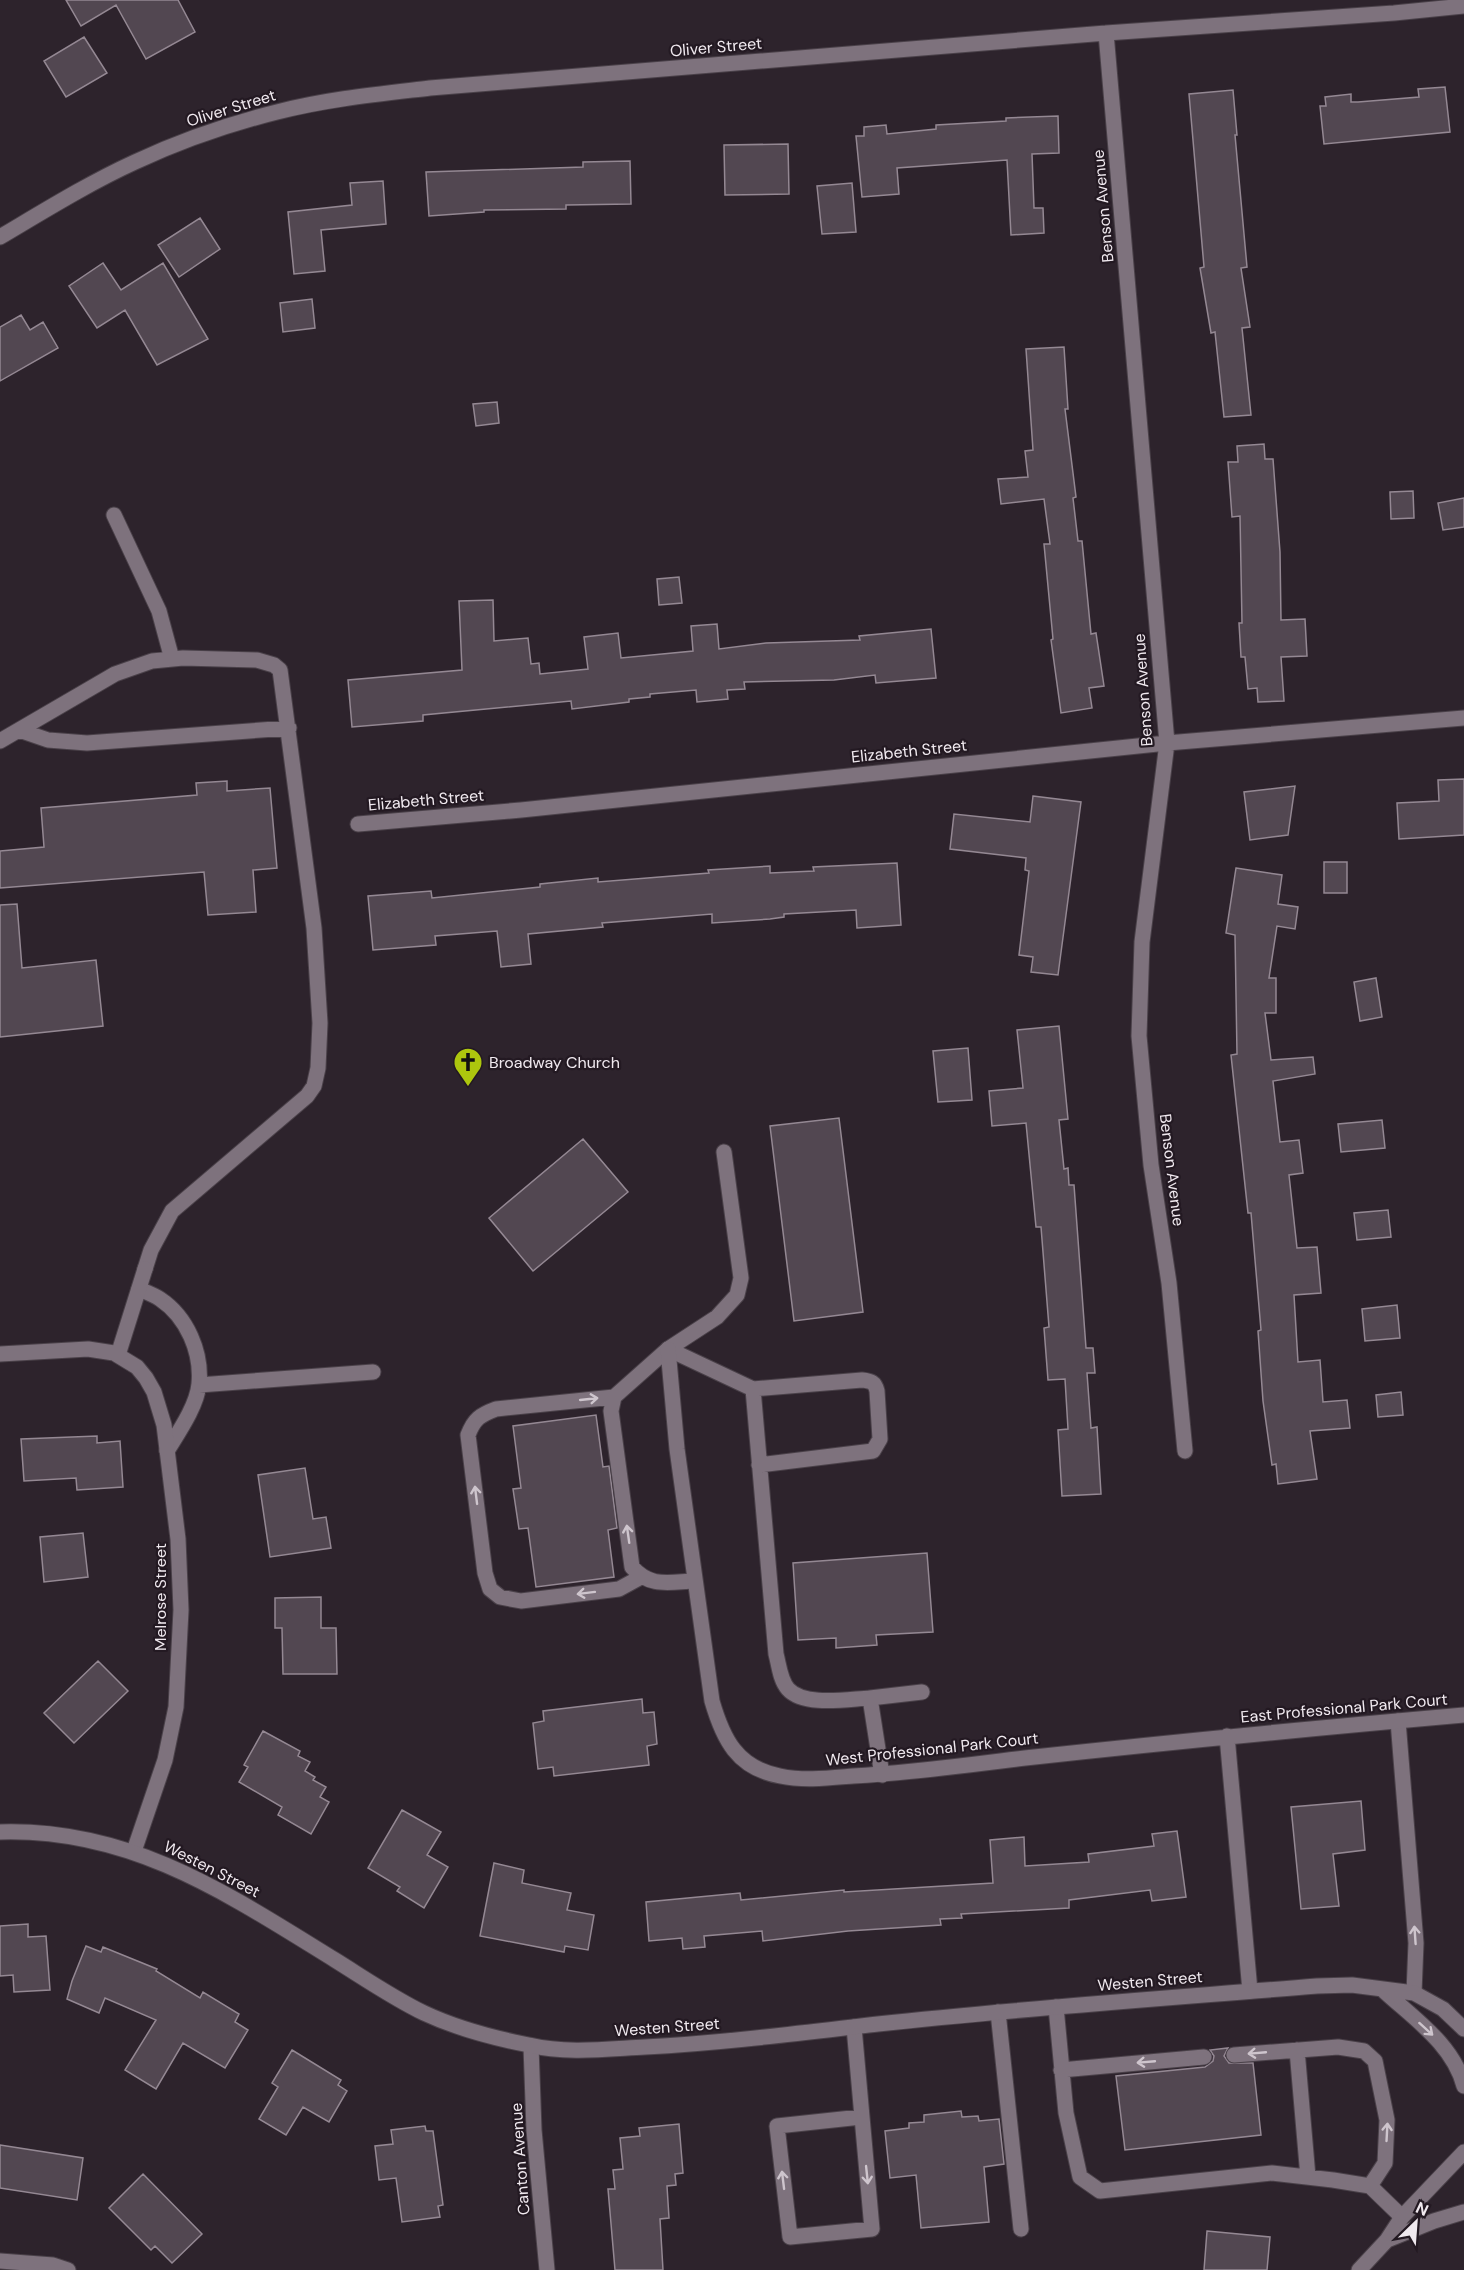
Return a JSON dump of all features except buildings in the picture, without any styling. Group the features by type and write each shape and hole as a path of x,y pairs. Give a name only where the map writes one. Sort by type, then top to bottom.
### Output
{"street":[{"name":"Oliver Street","path":"0,237 135,162 198,136 278,112 346,98 430,88 1106,33 1394,14 1464,6"},
{"name":"Benson Avenue","path":"1106,33 1167,743 1142,942 1138,1036 1151,1165 1170,1283 1185,1451"},
{"path":"114,515 159,611 172,659"},
{"path":"0,741 115,674 152,661 172,659 257,660 274,665 280,670 314,928 320,1023 318,1068 314,1086 307,1096 172,1211 151,1250 118,1355"},
{"name":"Elizabeth Street","path":"358,824 521,810 1167,743 1464,718"},
{"path":"19,730 48,740 87,743 289,728"},
{"path":"641,1577 619,1589 521,1601 500,1597 490,1589 485,1573 468,1435 473,1422 479,1415 496,1409 614,1397 668,1350 717,1317 737,1295 741,1278 724,1152"},
{"path":"139,1289 160,1299 182,1319 197,1351 199,1385 188,1416 167,1451"},
{"name":"Melrose Street","path":"0,1354 88,1349 118,1355 137,1367 154,1392 164,1425 178,1539 181,1610 176,1707 165,1760 134,1851"},
{"path":"668,1350 753,1389 862,1380 875,1384 880,1439 873,1451 759,1465"},
{"name":"West Professional Park Court","path":"668,1350 677,1449 712,1701 719,1727 733,1750 754,1767 779,1776 809,1779 882,1775 1227,1736"},
{"path":"199,1385 373,1372"},
{"path":"753,1389 776,1654 780,1673 787,1688 798,1697 810,1700 870,1698 922,1692"},
{"path":"614,1397 611,1411 632,1567 641,1577 657,1582 694,1581"},
{"path":"870,1698 882,1775"},
{"name":"East Professional Park Court","path":"1227,1736 1464,1715"},
{"path":"1398,1721 1416,1943 1413,1993"},
{"path":"1227,1736 1250,1991"},
{"name":"Westen Street","path":"0,1832 33,1831 75,1836 134,1851 157,1860 208,1885 424,2013 465,2029 531,2046 574,2051 708,2044 998,2012 1352,1985 1413,1993 1443,2009 1464,2029"},
{"path":"1383,1990 1430,2031 1443,2046 1464,2086"},
{"path":"1056,2007 1066,2113 1080,2177 1100,2191 1272,2174 1308,2177 1370,2187 1402,2217"},
{"path":"998,2012 1021,2229"},
{"path":"854,2027 872,2229 790,2237 777,2126 861,2117"},
{"name":"Canton Avenue","path":"531,2046 534,2130 547,2270"},
{"path":"1234,2055 1338,2047 1364,2050 1375,2061 1387,2120 1385,2163 1370,2187"},
{"path":"1297,2050 1308,2177"},
{"path":"1061,2070 1204,2058"},
{"path":"1359,2270 1387,2240 1402,2217 1464,2152"},
{"path":"1387,2240 1464,2212"},
{"path":"0,2261 53,2265 68,2270"}],"place":[{"name":"Broadway Church","path":"468,1088"}]}
